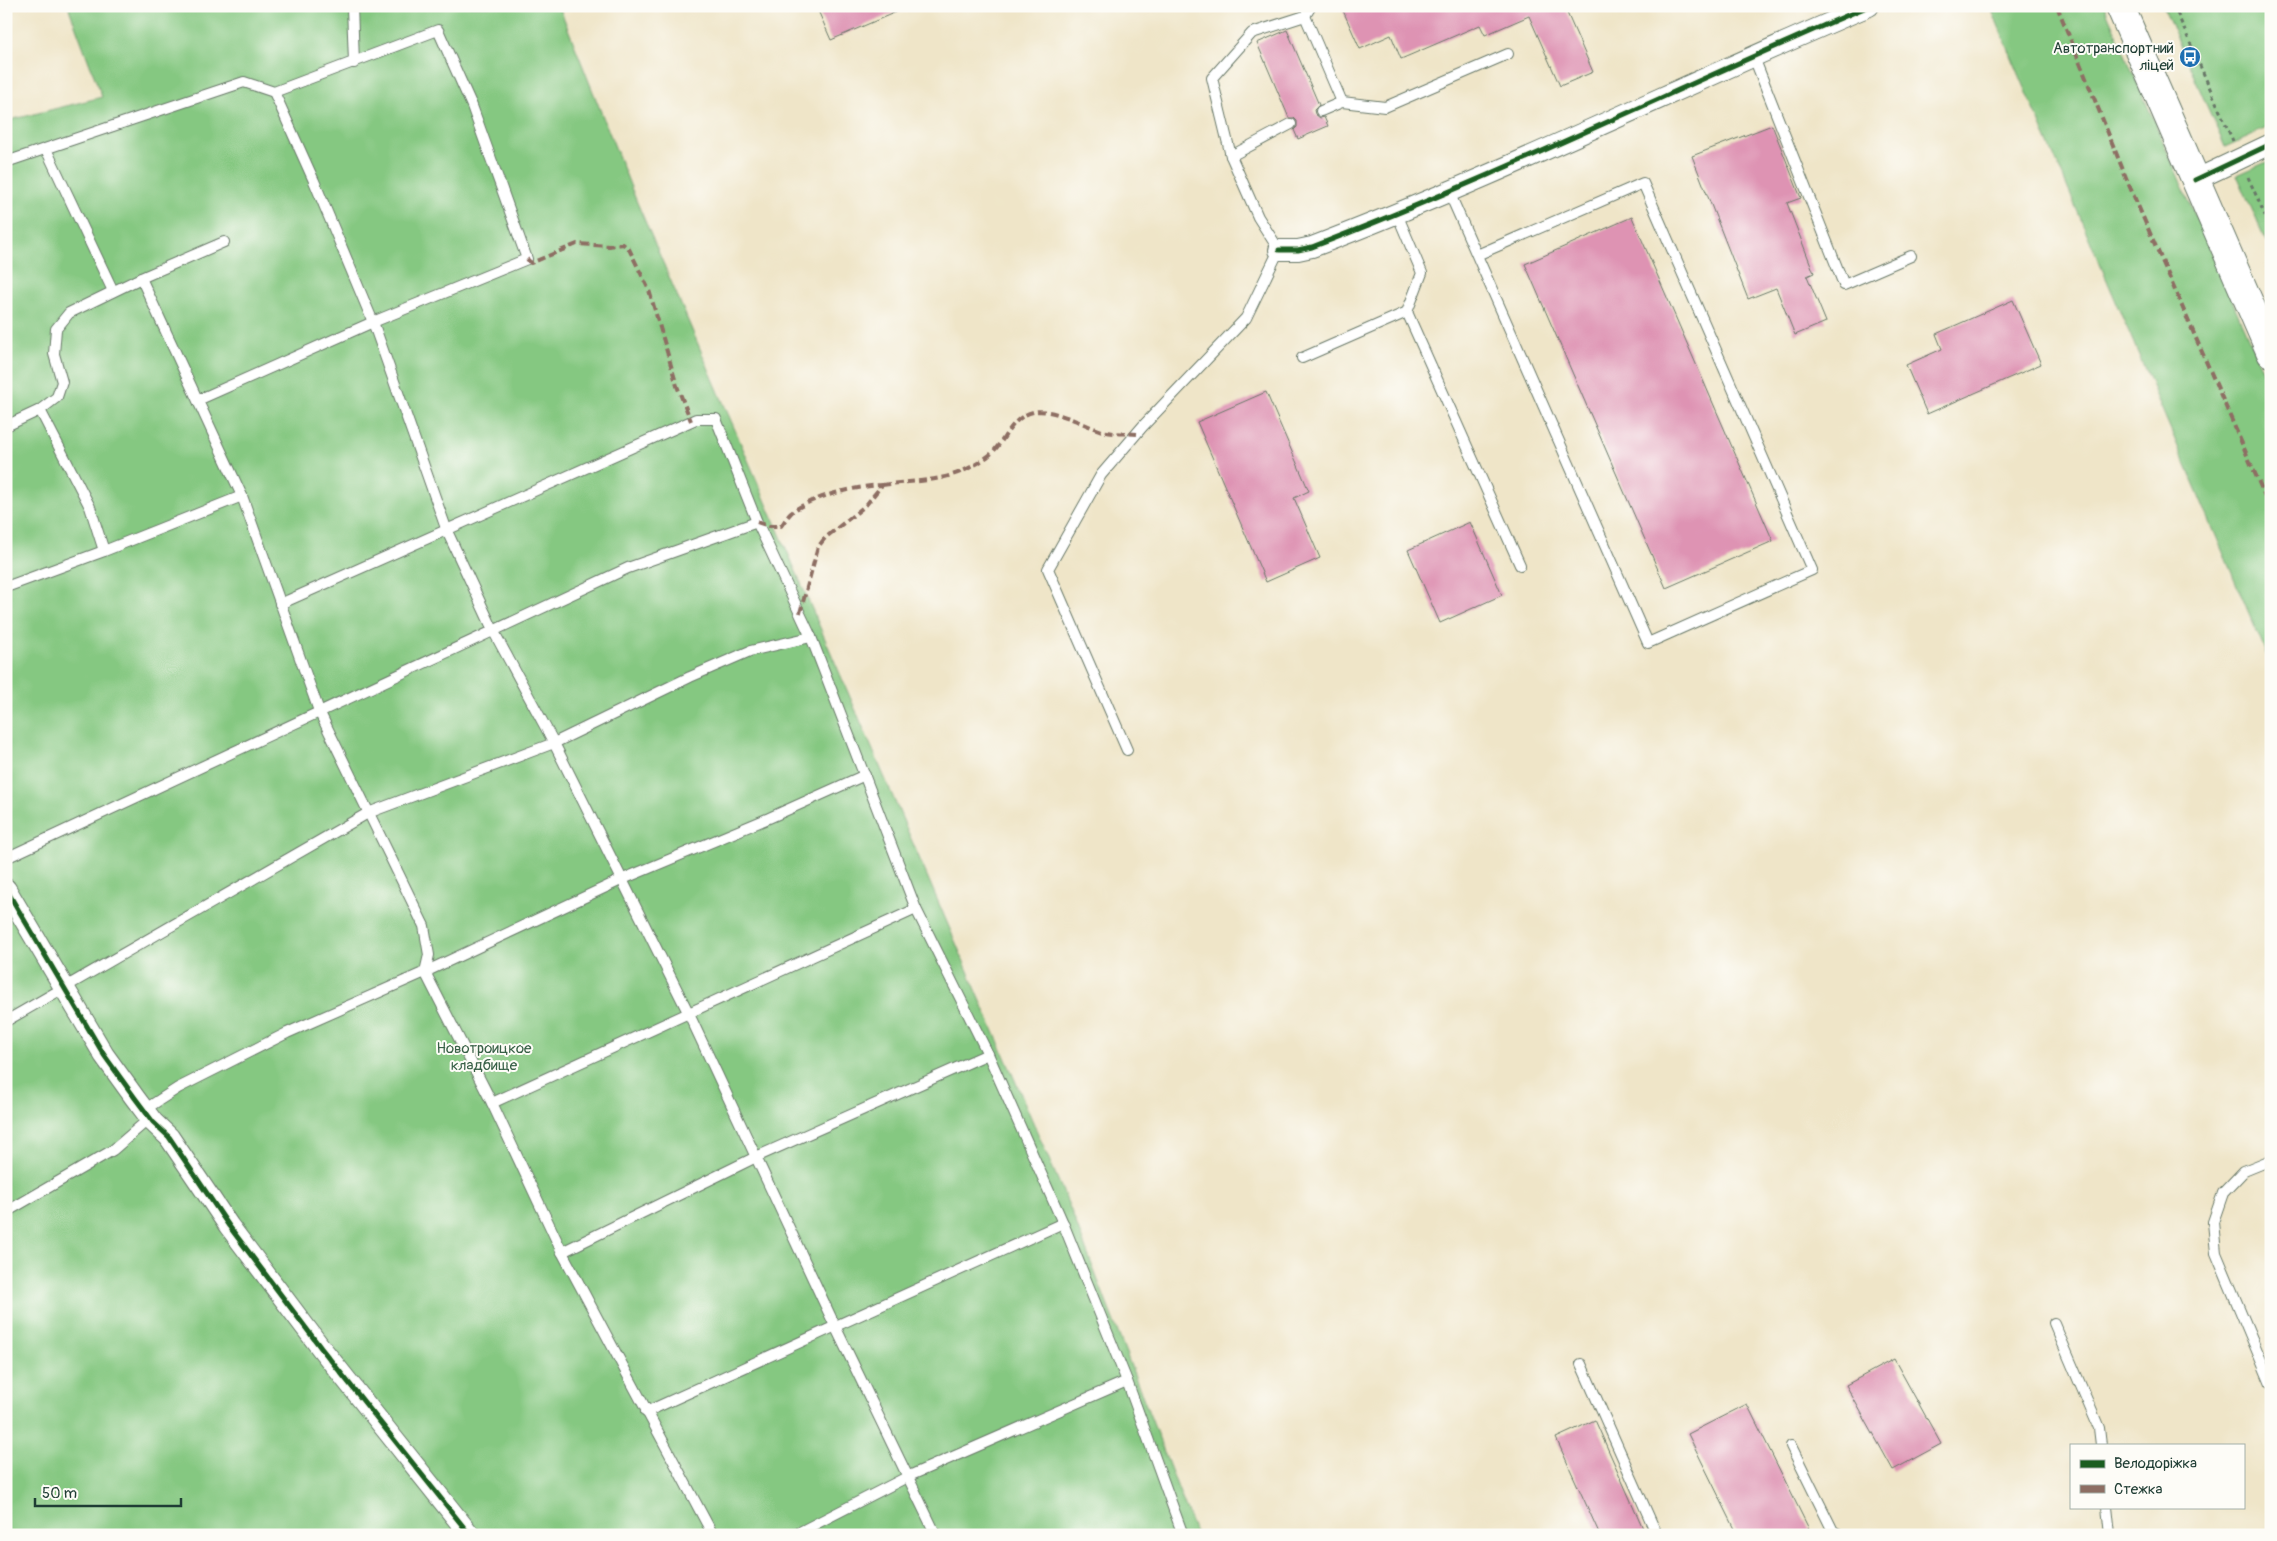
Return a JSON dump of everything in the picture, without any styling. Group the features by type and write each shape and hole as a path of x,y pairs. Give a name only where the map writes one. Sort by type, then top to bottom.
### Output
{"highway":[{"path":"2120,6 2271,353"}],"street":[{"path":"1279,250 1298,250 1312,247 1397,214 1753,55 1869,6"},
{"path":"2195,180 2240,157 2271,144"},
{"path":"6,889 104,1055 147,1114 168,1137 229,1226 321,1348 470,1535"}],"lane":[{"path":"352,6 354,63"},
{"path":"1126,750 1048,569 1101,475 1143,426 1246,318 1279,250 1258,217 1231,156 1212,78 1252,33 1305,16 1311,6"},
{"path":"1305,16 1342,102"},
{"path":"6,162 244,82 274,92 438,30 472,106 527,258 373,322 198,400"},
{"path":"1321,111 1342,102 1385,108 1508,54"},
{"path":"1753,55 1844,285 1911,256"},
{"path":"274,92 314,181 373,322 447,531 494,632 554,743 688,1014 936,1535"},
{"path":"1231,156 1291,124"},
{"path":"46,149 113,291"},
{"path":"1449,192 1648,642 1812,570 1643,183 1477,255"},
{"path":"1397,214 1422,273 1407,312 1520,565"},
{"path":"6,426 40,410 56,397 62,382 54,354 56,329 68,313 224,242"},
{"path":"142,278 242,496 319,711 424,926 429,955 425,972 492,1103 562,1252 713,1535"},
{"path":"1302,358 1407,312"},
{"path":"40,410 90,507 104,551"},
{"path":"280,604 696,419 716,419 757,522 811,637 916,909 988,1054 1063,1223 1127,1381 1183,1535"},
{"path":"6,587 104,551 242,496"},
{"path":"6,858 628,568 757,522"},
{"path":"6,1021 368,814 554,743 690,677 750,652 811,637"},
{"path":"6,1212 113,1150 147,1114 178,1088 287,1033 425,972 622,880 769,818 864,775"},
{"path":"492,1103 916,909"},
{"path":"562,1252 756,1157 988,1054"},
{"path":"2271,1160 2244,1171 2223,1193 2213,1222 2216,1253 2271,1384"},
{"path":"646,1412 1063,1223"},
{"path":"2054,1323 2099,1428 2101,1444"},
{"path":"1581,1364 1657,1535"},
{"path":"794,1535 908,1476 1127,1381"},
{"path":"1791,1446 1833,1531 1841,1535"},
{"path":"2107,1508 2110,1535"}],"path":[{"path":"2174,6 2271,229"}],"green space":[{"name":"Новотроицкое кладбище","path":"68,6 559,6 636,200 1070,1208 1196,1535 6,1535 6,121 102,97"},
{"path":"1990,6 2104,6 2271,390 2271,665"},
{"path":"2163,6 2271,6 2271,126 2225,147"},
{"path":"2271,160 2271,253 2237,175"}],"building":[{"path":"816,6 910,6 831,40"},
{"path":"1341,6 1564,6 1593,72 1560,86 1529,16 1485,35 1480,25 1401,59 1391,35 1360,49"},
{"path":"1287,30 1319,105 1314,110 1315,114 1320,118 1324,117 1328,126 1298,139 1294,130 1297,127 1297,121 1294,118 1289,118 1257,43"},
{"path":"1772,125 1801,198 1787,203 1814,273 1807,276 1826,322 1795,335 1776,288 1748,299 1692,156"},
{"path":"1632,217 1773,541 1666,588 1525,264"},
{"path":"2013,300 2041,364 1927,414 1906,365 1942,349 1936,334"},
{"path":"1266,392 1309,491 1294,498 1320,558 1266,582 1197,422"},
{"path":"1470,522 1502,595 1440,623 1408,550"},
{"path":"1894,1359 1941,1444 1893,1470 1846,1385"},
{"path":"1747,1404 1812,1535 1738,1535 1688,1434"},
{"path":"1595,1420 1646,1535 1600,1535 1556,1438"}],"marked path":[{"path":"2057,6 2129,185 2271,510"},
{"path":"527,259 531,263 577,244 609,246 623,244 629,249 649,290 677,386 691,421"},
{"path":"882,485 936,479 973,466 993,452 1018,420 1033,412 1040,411 1058,414 1106,432 1137,434"},
{"path":"757,522 769,526 781,526 791,513 799,507 821,497 847,490 882,485 866,505 825,538 818,547 800,613"}],"cycle path":[{"path":"1279,250 1298,250 1312,247 1383,219 1522,160 1869,6"},
{"path":"2195,180 2271,144"},
{"path":"6,889 104,1055 153,1122 169,1137 229,1226 321,1348 470,1535"}],"place":[{"name":"Автотранспортний ліцей","path":"2190,57"}]}
